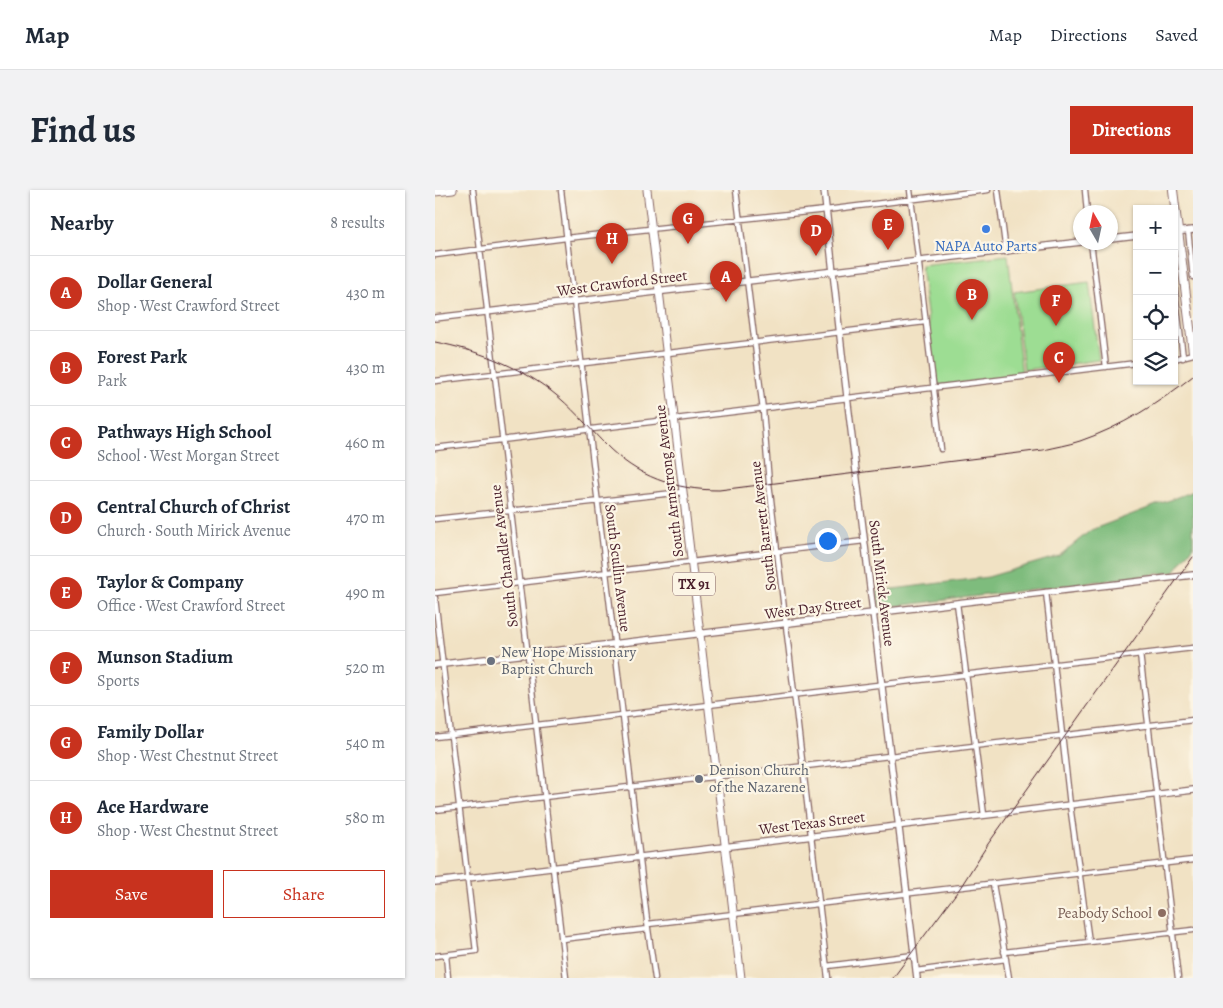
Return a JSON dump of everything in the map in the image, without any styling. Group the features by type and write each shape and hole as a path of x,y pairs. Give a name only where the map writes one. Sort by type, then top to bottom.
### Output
{"highway":[{"path":"1173,190 1174,205"},
{"path":"1178,244 1193,353"}],"main road":[{"path":"435,192 453,190"},
{"name":"South Armstrong Avenue","path":"647,190 668,353 741,978"}],"street":[{"name":"South Chandler Avenue","path":"473,190 566,978"},
{"name":"South Scullin Avenue","path":"561,190 639,857 655,978"},
{"name":"South Barrett Avenue","path":"736,190 828,978"},
{"name":"South Mirick Avenue","path":"824,190 847,399 917,978"},
{"path":"910,190 941,449"},
{"path":"435,255 988,190"},
{"path":"998,190 1005,252"},
{"path":"1085,190 1086,205"},
{"path":"1190,230 1193,277"},
{"path":"1118,238 1133,236"},
{"name":"West Crawford Street","path":"435,318 1073,243"},
{"path":"1092,250 1106,367"},
{"path":"1176,295 1183,358"},
{"path":"435,381 925,322"},
{"path":"1178,359 1193,353"},
{"path":"435,448 1133,364"},
{"path":"435,519 683,492"},
{"path":"435,592 864,541"},
{"name":"West Day Street","path":"435,665 1193,575"},
{"path":"1047,592 1070,805 1089,942"},
{"path":"435,598 476,951 435,956"},
{"path":"957,603 984,815"},
{"path":"435,737 1193,648"},
{"path":"1140,654 1178,978"},
{"path":"435,810 1193,720"},
{"name":"West Texas Street","path":"435,882 1193,790"},
{"path":"562,939 733,914 1193,860"},
{"path":"993,884 1009,978"},
{"path":"1005,952 1193,930"},
{"path":"446,955 448,978"},
{"path":"827,966 914,955"},
{"path":"916,971 1006,959"}],"green space":[{"path":"1008,255 1022,375 936,386 921,265"},
{"path":"1089,282 1099,360 1024,370 1014,292"},
{"path":"1193,491 1193,547 1174,572 880,608 877,591 988,577 1059,556 1091,530"}],"railway":[{"path":"435,342 481,354 510,366 538,382 558,397 617,455 644,473 672,484 719,490 1043,450 1066,445 1110,429 1125,421 1167,396 1193,376"},
{"path":"893,978 960,888 988,844 1193,557"}],"place":[{"name":"NAPA Auto Parts","path":"986,229"},
{"name":"Family Dollar","path":"688,244"},
{"name":"Taylor & Company","path":"888,250"},
{"name":"Central Church of Christ","path":"816,256"},
{"name":"Ace Hardware","path":"612,264"},
{"name":"Dollar General","path":"726,302"},
{"name":"Forest Park","path":"972,320"},
{"name":"Munson Stadium","path":"1056,326"},
{"name":"Pathways High School","path":"1059,383"},
{"name":"New Hope Missionary Baptist Church","path":"491,661"},
{"name":"Denison Church of the Nazarene","path":"699,779"},
{"name":"Peabody School","path":"1162,913"}]}
